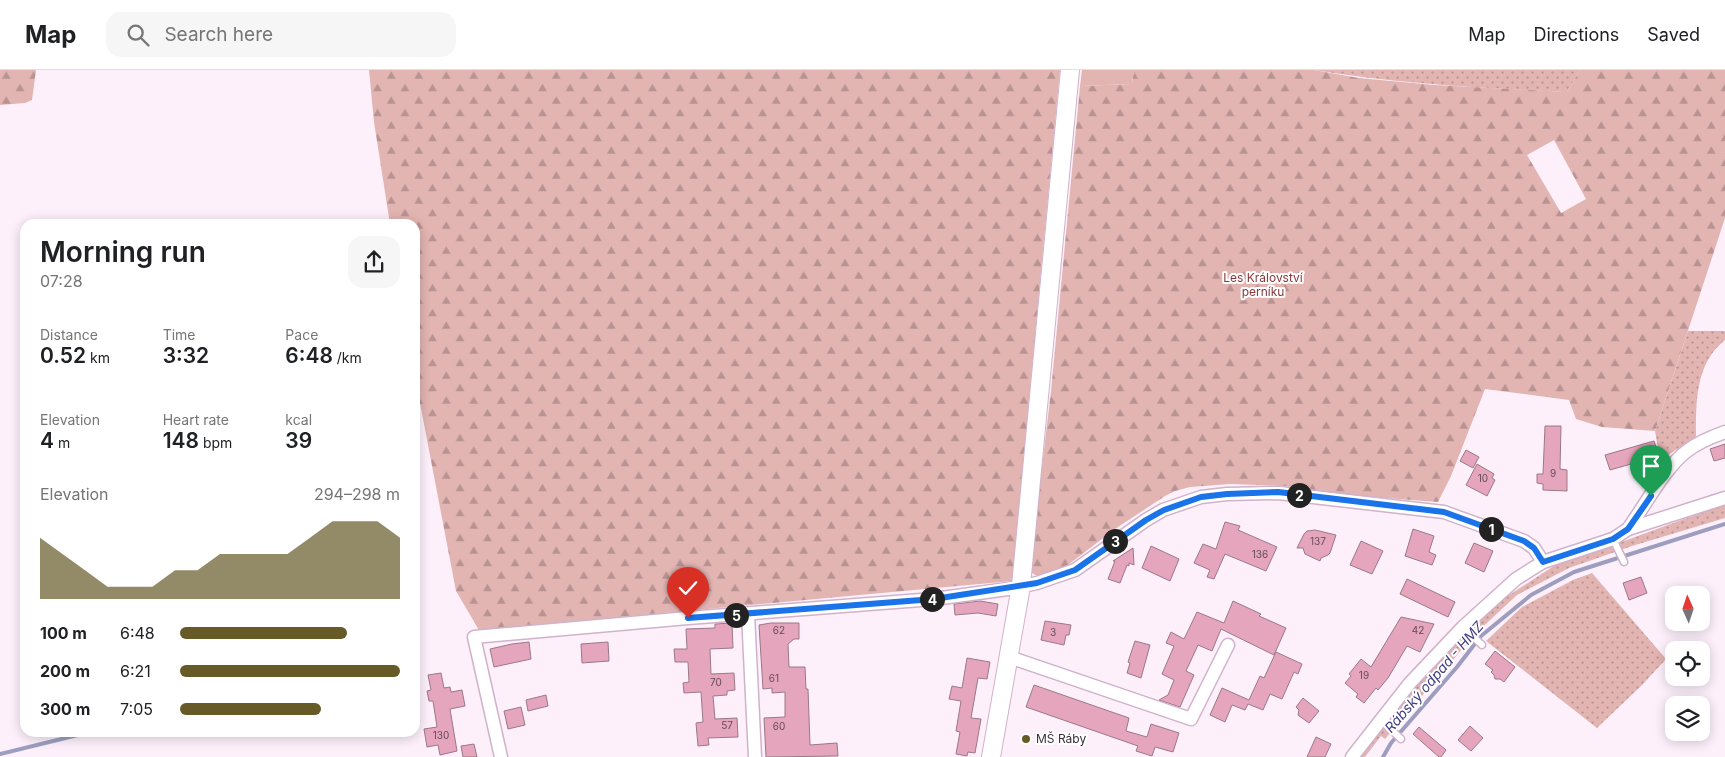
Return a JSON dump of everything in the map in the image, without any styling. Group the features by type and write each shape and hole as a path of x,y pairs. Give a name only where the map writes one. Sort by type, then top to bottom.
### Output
{"street":[{"path":"991,757 1021,586 1070,70"},
{"path":"1352,757 1410,683 1467,631 1516,579 1543,562 1615,544 1628,529 1674,463 1702,441 1725,432"},
{"path":"501,757 474,637 934,599 1037,583 1075,570 1146,520 1164,510 1201,497 1253,492 1278,492 1444,512 1524,541 1534,548 1543,562"},
{"path":"1628,529 1725,498"},
{"path":"748,614 755,757"},
{"path":"1009,657 1191,719 1228,645"}],"lane":[{"path":"1615,544 1624,562"},
{"path":"1467,631 1482,645"},
{"path":"1380,720 1402,739"}],"green space":[{"path":"0,70 36,70 32,100 25,103 0,105"},
{"path":"369,70 1060,70 1012,581 479,630 456,591 420,403 420,219 389,219 374,122"},
{"path":"1082,70 1134,70 1132,84 1080,86"},
{"name":"Les Království perníku","path":"1134,70 1314,70 1359,78 1434,85 1567,92 1580,70 1725,70 1725,218 1655,431 1602,427 1576,419 1569,400 1485,389 1451,476 1438,502 1360,496 1283,486 1230,484 1190,487 1165,496 1115,529 1064,568 1043,575 1035,575 1031,572 1030,568 1051,391 1080,86 1132,84","holes":["1554,140 1586,199 1561,213 1527,155"]},
{"path":"1314,70 1580,70 1567,92 1409,82"},
{"path":"1688,331 1725,331 1725,340 1708,360 1699,384 1696,410 1696,437 1660,460 1655,431"},
{"path":"1725,504 1725,518 1632,546 1569,568 1517,595 1476,633 1385,739 1381,736 1365,757 1357,757 1405,696 1500,601 1560,562"},
{"path":"1592,573 1665,658 1642,685 1597,728 1486,641 1522,607 1573,580"}],"building":[{"path":"1545,426 1561,426 1560,469 1567,470 1567,491 1543,490 1543,484 1537,483 1537,474 1543,474"},
{"path":"1654,441 1659,456 1610,470 1605,455"},
{"path":"1725,444 1725,458 1714,461 1710,449"},
{"path":"1466,450 1479,457 1473,468 1460,461"},
{"path":"1477,464 1494,474 1492,478 1495,480 1487,496 1466,485"},
{"path":"1225,522 1240,526 1238,530 1277,547 1266,571 1225,554 1214,579 1207,577 1210,570 1194,563 1203,544 1216,549"},
{"path":"1413,529 1434,536 1429,552 1436,555 1432,565 1405,556"},
{"path":"1315,530 1336,535 1330,553 1321,558 1320,561 1305,554 1303,548 1297,548 1307,531"},
{"path":"1361,541 1383,551 1372,574 1350,565"},
{"path":"1474,543 1493,551 1484,572 1465,563"},
{"path":"1151,546 1179,559 1170,581 1142,568"},
{"path":"1133,548 1134,565 1129,563 1129,566 1127,565 1120,583 1108,579 1115,561 1113,561"},
{"path":"1641,577 1647,593 1629,600 1623,583"},
{"path":"1407,579 1455,602 1448,617 1400,594"},
{"path":"980,601 998,604 996,616 978,613 955,615 954,604"},
{"path":"1233,601 1261,614 1259,616 1286,628 1274,655 1221,629 1212,651 1198,645 1186,671 1194,675 1180,707 1159,700 1168,695 1174,680 1162,674 1174,646 1166,643 1171,632 1184,639 1197,612 1224,623"},
{"path":"1401,617 1434,624 1420,652 1407,646 1388,678 1378,690 1376,688 1364,703 1356,697 1358,694 1345,683 1351,676 1349,674 1361,659 1371,667"},
{"path":"1045,621 1071,625 1064,645 1041,640"},
{"path":"732,623 733,648 710,649 711,674 734,673 735,690 727,691 727,695 713,696 715,719 737,718 738,737 708,738 709,745 698,746 696,723 703,722 701,692 684,693 683,683 689,682 688,662 675,662 674,649 687,649 686,629 715,628 715,624"},
{"path":"799,623 799,639 794,639 788,644 789,667 805,667 806,689 808,689 810,745 837,743 838,756 766,757 764,718 785,717 785,692 772,693 772,688 763,689 759,625"},
{"path":"1135,641 1150,645 1141,678 1127,673 1130,663 1128,662"},
{"path":"529,642 531,659 494,667 490,649"},
{"path":"608,642 609,661 582,663 581,644"},
{"path":"1495,651 1515,667 1504,682 1500,679 1495,679 1491,672 1493,670 1485,664"},
{"path":"1276,652 1302,664 1298,674 1294,672 1282,699 1270,694 1263,710 1248,704 1245,710 1232,705 1225,722 1210,715 1222,688 1249,700 1260,676 1264,678"},
{"path":"967,658 990,662 987,679 978,678 971,718 981,719 975,753 968,752 967,756 956,754 960,732 956,731 961,701 949,699 952,686 962,688"},
{"path":"441,673 444,688 450,687 451,692 462,690 465,706 450,709 457,751 440,755 438,745 427,747 424,729 437,727 433,701 429,701 427,691 431,690 428,675"},
{"path":"1034,685 1129,718 1126,731 1147,737 1151,724 1179,733 1173,752 1155,747 1152,756 1136,751 1138,746 1026,707"},
{"path":"546,695 548,706 528,711 526,700"},
{"path":"1303,698 1319,711 1309,723 1298,715 1299,710 1296,707"},
{"path":"521,707 525,725 508,729 504,711"},
{"path":"1470,726 1483,738 1471,751 1458,740"},
{"path":"1419,727 1446,750 1441,757 1413,734"},
{"path":"1316,737 1331,744 1325,757 1307,757"},
{"path":"474,744 477,757 463,757 461,746"}],"waterway":[{"name":"Rábský odpad - HMZ","path":"1383,757 1391,743 1457,667 1481,636 1531,595 1574,572 1725,524"},
{"path":"0,754 69,737"}],"place":[{"name":"MŠ Ráby","path":"1026,739"}],"route":[{"path":"688,618 934,599 1037,583 1075,570 1146,520 1164,510 1201,497 1253,492 1278,492 1444,512 1524,541 1534,548 1543,562 1613,539 1628,529 1651,496"}]}
